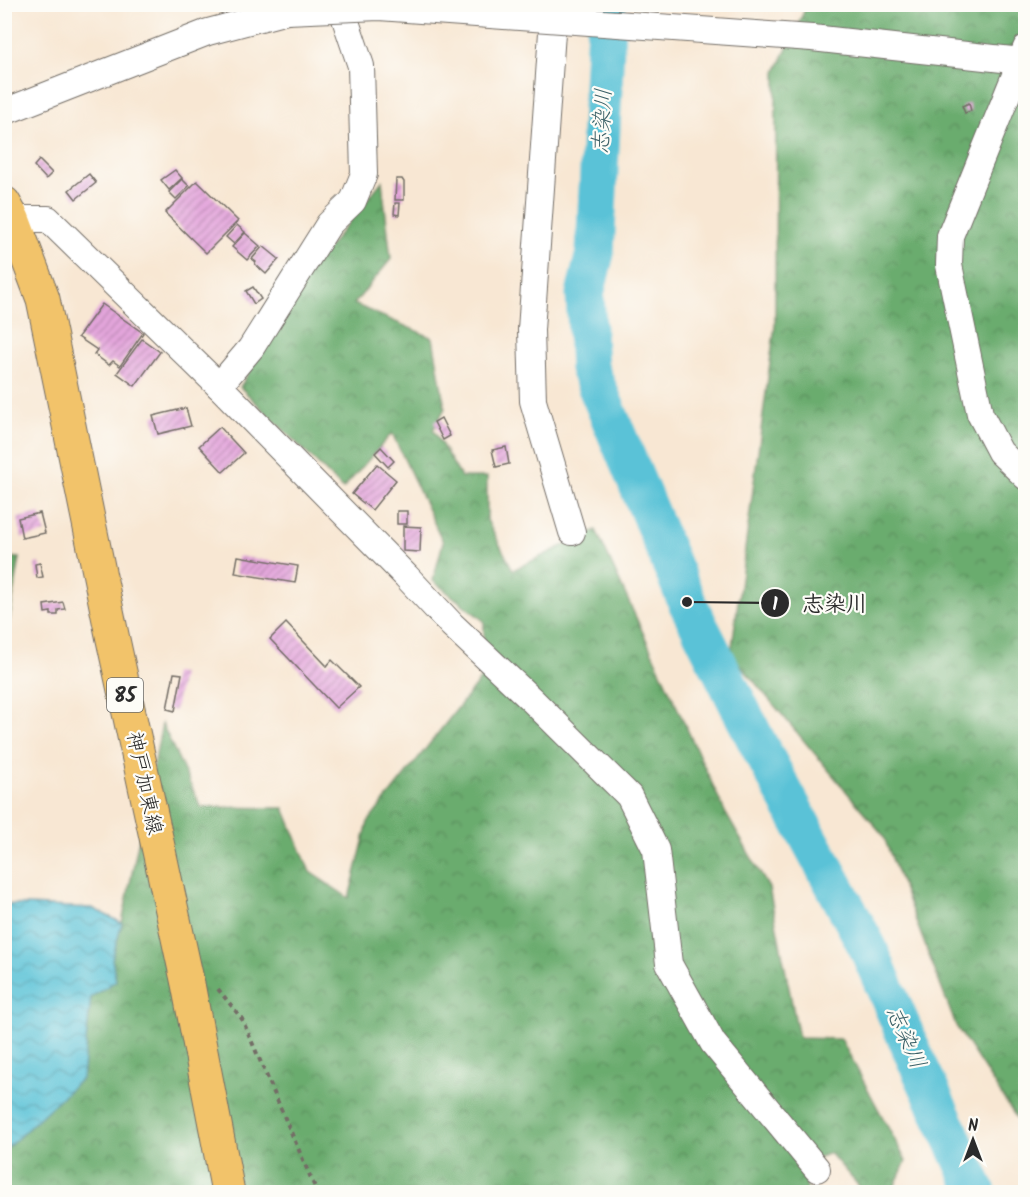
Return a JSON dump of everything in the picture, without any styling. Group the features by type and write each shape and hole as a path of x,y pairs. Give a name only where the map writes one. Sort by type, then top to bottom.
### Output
{"main road":[{"name":"神戸加東線","path":"9,211 43,299 112,635 188,984 228,1192"}],"street":[{"path":"219,386 251,348 329,224 353,201 364,174 361,66 340,4"},
{"path":"554,4 531,330 533,401 572,532"},
{"path":"4,112 208,32 287,11 379,7 1023,55 950,236 949,265 980,414 1000,452 1026,477"},
{"path":"9,211 48,219 219,386 406,576 452,626 533,701 629,796 656,850 669,964 713,1043 817,1169"}],"path":[{"path":"188,984 214,986 242,1019 317,1192"}],"green space":[{"path":"807,5 1025,5 1025,1131 956,1026 883,835 731,654 775,325 776,72"},
{"path":"382,181 391,259 354,304 433,338 445,408 433,430 461,477 487,477 487,520 513,570 596,530 726,814 769,888 799,1038 841,1039 906,1161 892,1192 864,1192 830,1153 802,1164 808,1192 5,1192 5,1150 82,1078 91,997 116,981 112,959 122,923 162,724 201,807 284,808 310,872 349,898 368,822 483,676 484,621 433,581 443,542 392,433 343,489 240,387 312,268"},
{"path":"4,557 20,558 5,645"}],"water":[{"path":"5,904 92,908 122,923 112,959 116,981 91,997 82,1078 5,1150"}],"building":[{"path":"969,103 971,111 965,113 962,106"},
{"path":"39,160 52,173 46,179 34,166"},
{"path":"175,170 182,178 169,190 161,180"},
{"path":"89,174 96,183 76,199 69,190"},
{"path":"182,179 189,186 176,199 169,192"},
{"path":"396,179 402,179 404,182 404,200 395,200"},
{"path":"197,181 238,221 206,253 165,213"},
{"path":"395,203 400,203 399,215 394,214"},
{"path":"237,225 245,232 234,244 226,237"},
{"path":"245,233 260,246 247,260 232,247"},
{"path":"263,246 279,259 266,274 252,259"},
{"path":"253,287 261,299 254,304 246,291"},
{"path":"102,304 143,333 120,366 113,361 109,365 94,354 97,350 78,337"},
{"path":"142,339 160,352 135,386 117,373"},
{"path":"186,408 191,426 158,434 153,416"},
{"path":"441,418 450,436 443,440 434,422"},
{"path":"220,427 244,453 223,472 199,446"},
{"path":"381,447 394,461 388,467 375,453"},
{"path":"506,447 509,464 496,467 492,450"},
{"path":"377,464 396,480 372,510 352,494"},
{"path":"397,511 407,511 407,524 397,524"},
{"path":"40,513 45,533 22,538 18,518"},
{"path":"403,526 421,527 420,552 403,551"},
{"path":"238,556 298,566 295,583 235,573"},
{"path":"40,563 43,577 37,578 35,564"},
{"path":"63,602 65,609 58,610 58,615 51,615 51,612 45,613 44,605"},
{"path":"286,623 327,666 332,660 359,687 336,708 270,639"},
{"path":"174,673 182,674 175,711 167,709"}],"waterway":[{"name":"志染川","path":"607,4 595,253 585,294 589,368 687,602 756,740 868,948 916,1060 977,1192"}],"place":[{"name":"志染川","path":"687,602"}]}
